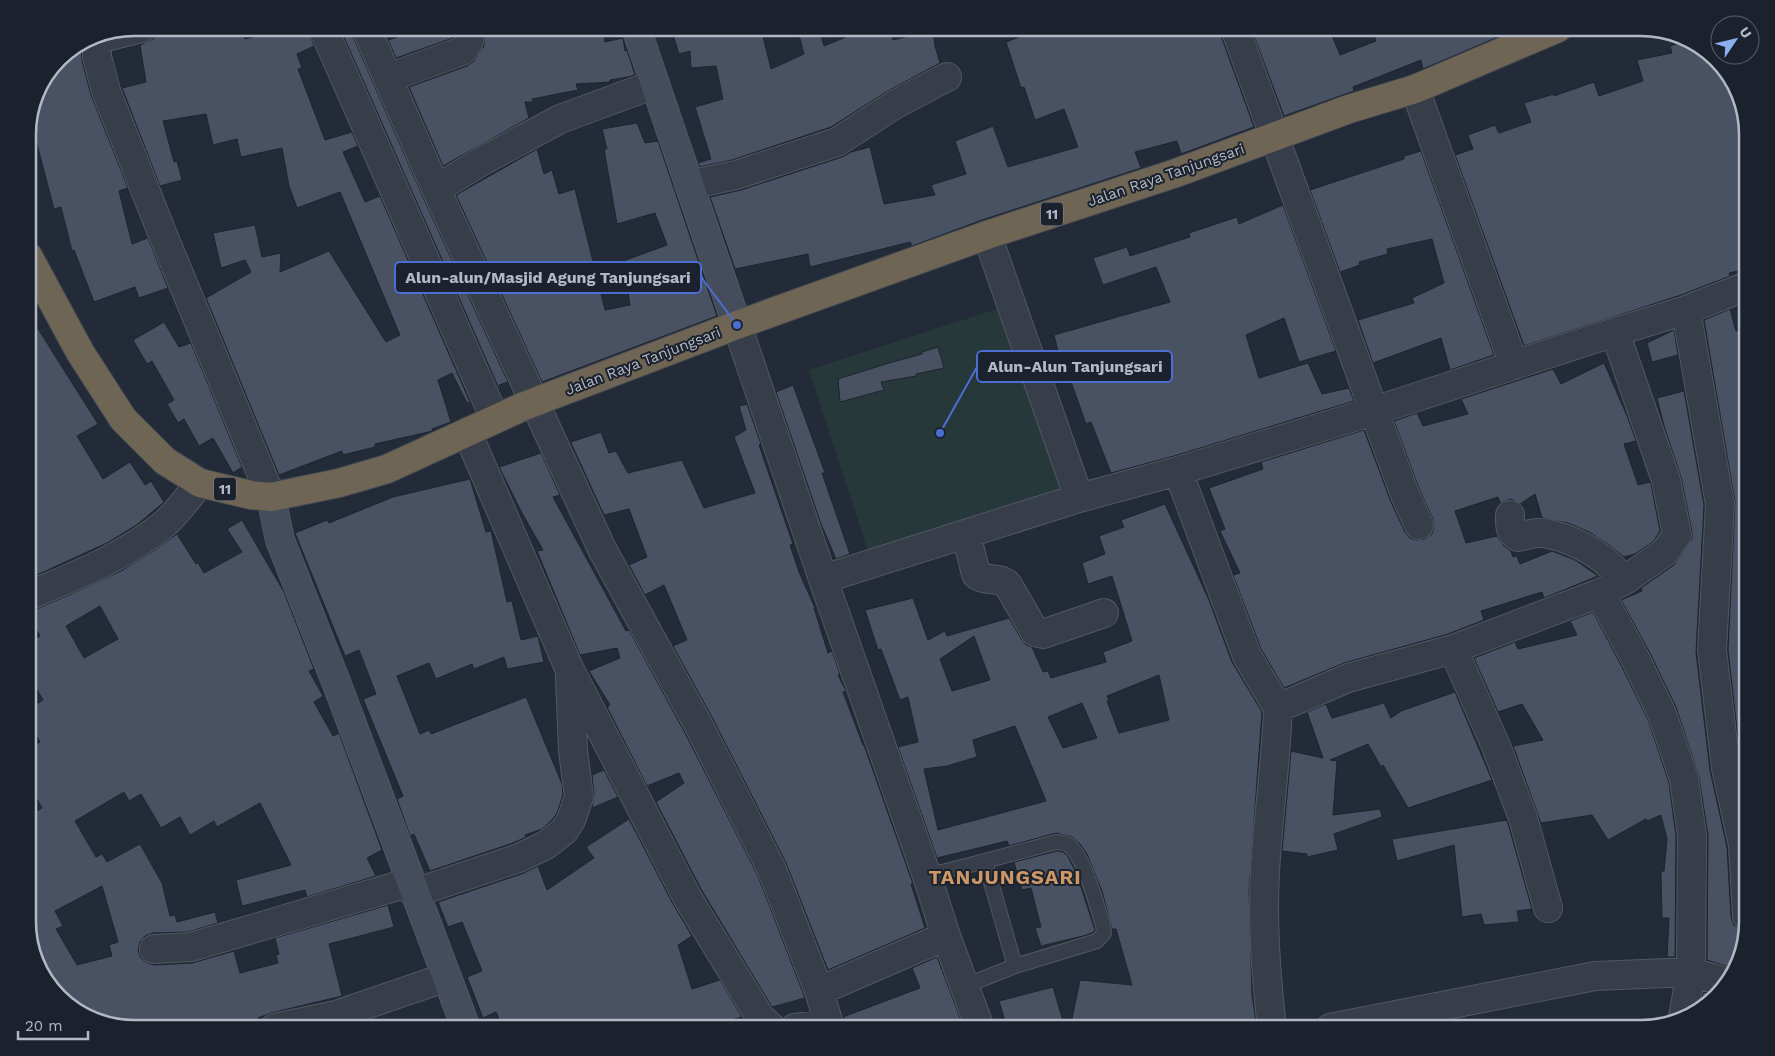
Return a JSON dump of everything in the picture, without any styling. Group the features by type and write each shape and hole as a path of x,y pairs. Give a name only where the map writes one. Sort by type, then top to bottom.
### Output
{"highway":[{"name":"Jalan Raya Tanjungsari","path":"495,419 737,325 987,235 1176,173 1349,109 1415,88 1539,36"},
{"name":"11","path":"36,271 80,352 123,419 165,461 200,483 251,495 271,497 339,483 387,468 495,419"}],"street":[{"path":"327,36 495,419"},
{"path":"370,36 436,189 602,550 699,726 772,870 819,991 828,1020"},
{"path":"388,78 462,51 469,44 471,36"},
{"path":"639,36 946,936 977,1020"},
{"path":"1238,36 1406,498 1419,525"},
{"path":"97,44 97,57 106,91 271,497 280,540 338,687 463,1020"},
{"path":"689,185 736,175 837,142 894,105 947,77"},
{"path":"436,189 484,160 560,119 655,84"},
{"path":"1415,88 1514,365"},
{"path":"987,235 1079,498"},
{"path":"824,579 1079,498 1178,471 1374,411 1686,310 1739,289"},
{"path":"1686,310 1720,504 1712,650 1726,768 1739,827"},
{"path":"1278,708 1348,678 1453,649 1600,593 1625,580 1664,552 1677,535 1666,480 1614,332"},
{"path":"467,432 569,668 687,897 746,994 765,1020"},
{"path":"1178,471 1247,656 1278,708 1277,746 1265,873 1264,952 1271,1020"},
{"path":"36,592 119,556 163,525 200,483"},
{"path":"1510,515 1510,526 1513,534 1518,538 1537,533 1562,537 1604,560 1625,580"},
{"path":"966,534 976,574 984,578 1001,579 1008,584 1035,632 1043,634 1104,613"},
{"path":"1600,593 1662,714 1684,779 1692,835 1690,972 1684,1009"},
{"path":"1453,649 1496,746 1523,818 1548,908"},
{"path":"154,949 191,947 519,858 546,845 564,831 571,820 579,797 569,668"},
{"path":"819,991 946,936"},
{"path":"1371,1020 1596,976 1690,972 1719,980"},
{"path":"312,1020 336,1015 447,977"}],"lane":[{"path":"927,876 1056,842 1067,844 1073,849 1085,869 1103,926 1104,933 1098,941 1015,966 965,986"},
{"path":"985,861 1015,966"}],"shaded area":[{"path":"1009,305 1071,495 871,560 809,370"}],"building":[{"path":"155,36 243,36 245,39 256,36 311,36 314,46 297,54 302,68 298,69 325,140 352,132 358,146 343,152 365,202 380,196 470,402 467,403 452,373 438,380 451,422 432,429 433,431 375,444 375,447 343,455 342,451 279,475 206,298 251,272 245,260 221,268 213,233 255,225 262,257 281,253 280,272 329,251 386,342 400,335 340,192 297,208 289,186 282,148 241,157 237,139 213,145 206,114 163,121 174,162 177,161 182,180 160,186 122,88 146,82 140,45 153,39"},
{"path":"344,36 353,36 422,195 508,382 499,385 500,391"},
{"path":"400,36 454,36 453,38 396,58 388,40"},
{"path":"485,36 604,36 605,42 623,38 625,51 627,50 635,75 610,80 610,82 576,84 578,90 532,99 533,102 525,102 529,118 443,166 409,87 467,66 473,62 484,46"},
{"path":"673,36 763,36 771,69 804,54 799,36 821,36 824,46 848,36 892,36 893,40 909,36 934,36 940,63 886,92 831,127 732,160 700,167 698,163 711,159 695,107 723,99 716,66 691,68 690,51 679,54"},
{"path":"1221,36 1254,127 1181,154 1177,141 1135,152 1141,168 982,220 912,246 910,242 810,267 808,254 735,269 710,197 741,190 870,147 884,204 935,195 931,185 966,174 955,141 993,126 1008,167 1078,147 1064,109 1035,120 1024,87 1021,88 1006,42 1019,37"},
{"path":"1254,36 1332,36 1340,55 1376,41 1374,36 1500,36 1423,69 1421,60 1353,87 1354,91 1284,116"},
{"path":"1677,44 1690,49 1705,61 1722,80 1734,103 1739,128 1739,271 1729,273 1730,276 1681,295 1524,346 1455,155 1473,149 1468,135 1495,125 1499,133 1531,122 1524,103 1554,94 1554,96 1594,82 1599,96 1643,81 1637,60 1672,53 1670,46"},
{"path":"81,52 91,95 128,188 119,191 132,244 148,238 168,288 139,298 135,287 94,302 74,250 72,251 61,207 54,209 36,140 38,115 46,91 53,80 65,65"},
{"path":"637,123 645,143 658,141 717,316 542,382 456,195 537,149 544,174 552,170 559,194 575,189 605,310 630,305 623,261 667,245 655,213 617,224 604,149 607,149 602,129"},
{"path":"1421,151 1494,355 1450,370 1441,338 1373,363 1358,320 1414,303 1412,298 1444,283 1432,239 1387,249 1388,254 1359,262 1360,265 1340,272 1310,190 1404,159 1404,156"},
{"path":"1283,205 1336,351 1299,362 1284,318 1246,335 1259,378 1308,363 1322,394 1349,388 1354,401 1174,456 1111,473 1091,422 1086,424 1064,362 1061,363 1054,335 1170,302 1156,267 1103,285 1093,258 1127,247 1130,256 1190,237 1189,233 1237,217 1239,224"},
{"path":"1730,309 1736,331 1739,330 1739,747 1728,650 1735,502 1704,320"},
{"path":"164,322 179,347 191,343 242,467 233,473 213,438 199,446 184,419 178,423 167,404 174,400 152,361 147,364 133,340"},
{"path":"36,326 98,424 77,436 103,479 130,462 145,485 151,481 164,502 138,524 107,543 36,575"},
{"path":"1674,330 1678,355 1652,362 1647,343"},
{"path":"938,347 944,368 916,374 916,376 881,382 884,390 840,402 838,379 922,354 922,352"},
{"path":"1604,363 1636,441 1624,444 1638,485 1650,482 1651,484 1660,531 1654,541 1635,554 1624,557 1589,532 1568,523 1542,518 1535,494 1520,504 1511,499 1500,503 1498,497 1455,511 1466,543 1497,536 1504,546 1511,551 1513,557 1517,556 1520,564 1552,551 1575,560 1598,576 1544,598 1542,592 1481,611 1484,620 1448,634 1344,663 1284,688 1261,649 1233,575 1240,573 1220,531 1225,529 1209,488 1263,469 1261,462 1364,430 1391,502 1405,532 1410,538 1417,540 1425,539 1432,534 1434,527 1433,519 1420,491 1394,421 1417,413 1423,426 1468,414 1461,399 1553,369 1561,384"},
{"path":"793,385 825,473 822,473 850,554 836,559 821,524 776,392"},
{"path":"1684,391 1704,505 1696,652 1710,770 1727,847 1731,917 1734,925 1738,928 1735,947 1728,967 1707,960 1708,835 1699,777 1676,707 1650,653 1621,600 1642,591 1641,588 1674,565 1692,539 1681,477 1657,398"},
{"path":"747,404 793,544 790,545 799,572 815,608 828,653 832,651 840,674 838,675 846,691 843,692 913,883 911,884 925,928 828,970 786,863 713,719 673,646 687,640 664,585 645,595 629,565 647,557 629,509 604,515 571,443 601,432 609,453 616,451 628,473 682,460 704,508 755,493 734,437 746,430 739,406"},
{"path":"541,453 560,495 553,497 626,631 629,630 685,733 758,876 805,998 772,1007 701,889 656,802 684,783 679,773 647,786 607,707 610,705 589,671 620,658 617,648 580,655 537,551 543,550 499,467"},
{"path":"470,479 486,532 491,531 507,602 512,601 521,640 538,636 544,662 507,669 504,657 474,669 472,664 436,679 429,663 397,676 420,734 429,730 431,734 526,697 562,784 563,795 557,813 542,829 525,835 526,837 513,843 430,871 414,834 410,836 397,799 403,796 363,699 376,694 359,650 345,656 295,533 327,520 329,523 393,497"},
{"path":"1165,504 1209,600 1232,662 1262,712 1249,891 1252,995 1256,1020 1072,1020 1080,980 1132,985 1116,929 1112,929 1102,891 1087,854 1072,837 1056,833 1009,846 1007,841 937,858 898,747 918,742 908,697 900,700 881,649 878,650 865,610 913,598 928,640 945,631 947,636 1009,618 1022,640 1026,645 1032,647 1043,672 1048,671 1051,678 1106,662 1103,652 1132,641 1112,576 1088,584 1082,563 1105,554 1099,536 1124,527 1121,520","holes":["974,636 990,680 952,691 940,659","1159,675 1169,720 1119,733 1107,701 1109,700 1107,696","1082,703 1097,738 1063,748 1048,717","1015,726 1046,801 938,830 924,769 947,766 977,757 973,740"]},
{"path":"242,520 284,592 314,669 309,671 323,696 314,702 333,736 339,733 382,850 367,858 376,876 307,897 305,890 242,906 236,880 291,865 260,803 217,827 214,821 190,835 180,817 161,828 141,794 129,801 124,792 75,821 96,857 102,854 107,862 140,844 162,883 170,916 175,915 177,922 215,912 218,923 188,932 153,933 145,936 140,942 138,950 141,958 147,963 155,965 192,963 234,951 240,973 278,963 276,955 279,954 275,938 388,905 394,927 329,944 342,996 271,1013 258,1018 258,1020 135,1020 109,1016 85,1007 65,991 49,971 38,941 36,928 36,811 42,808 36,797 36,744 40,742 36,735 36,704 43,700 36,688 36,638 40,636 36,629 36,609 121,571 177,534 204,573 242,552 227,529","holes":["100,606 118,639 84,658 66,626","102,886 118,942 109,945 112,956 77,965 56,929 63,926 55,911"]},
{"path":"1593,612 1648,720 1669,783 1676,836 1675,957 1667,957 1669,918 1662,918 1661,871 1664,871 1667,839 1661,815 1647,821 1646,819 1608,840 1592,815 1541,823 1513,746 1543,740 1522,704 1498,712 1474,658 1515,642 1518,649 1577,635 1570,621"},
{"path":"1455,692 1492,780 1408,808 1383,765 1381,767 1368,744 1330,760 1337,761 1333,815 1380,809 1382,817 1334,834 1338,850 1307,857 1307,854 1282,851 1291,751 1323,758 1307,712 1326,704 1332,718 1384,703 1391,718 1401,711"},
{"path":"604,770 618,797 592,808 594,795 592,775"},
{"path":"629,819 673,904 692,936 678,945 692,989 720,980 742,1017 731,1020 500,1020 496,1012 483,1018 467,977 482,971 462,922 448,927 438,902 524,873 538,866 547,890 594,858 586,847"},
{"path":"1507,820 1532,909 1517,911 1519,922 1484,925 1481,914 1462,917 1454,845 1397,861 1392,839"},
{"path":"1057,851 1067,855 1076,872 1095,930 1083,936 1041,946 1035,928 1041,927 1031,888 1022,890 1014,862"},
{"path":"937,957 961,1020 844,1020 843,1017 920,988 912,968"},
{"path":"1053,987 1063,1020 1005,1020 999,1001"}],"place":[{"name":"Alun-alun/Masjid Agung Tanjungsari","path":"737,325"},
{"name":"Alun-Alun Tanjungsari","path":"940,433"}],"district":[{"name":"TANJUNGSARI","path":"1005,877"}]}
